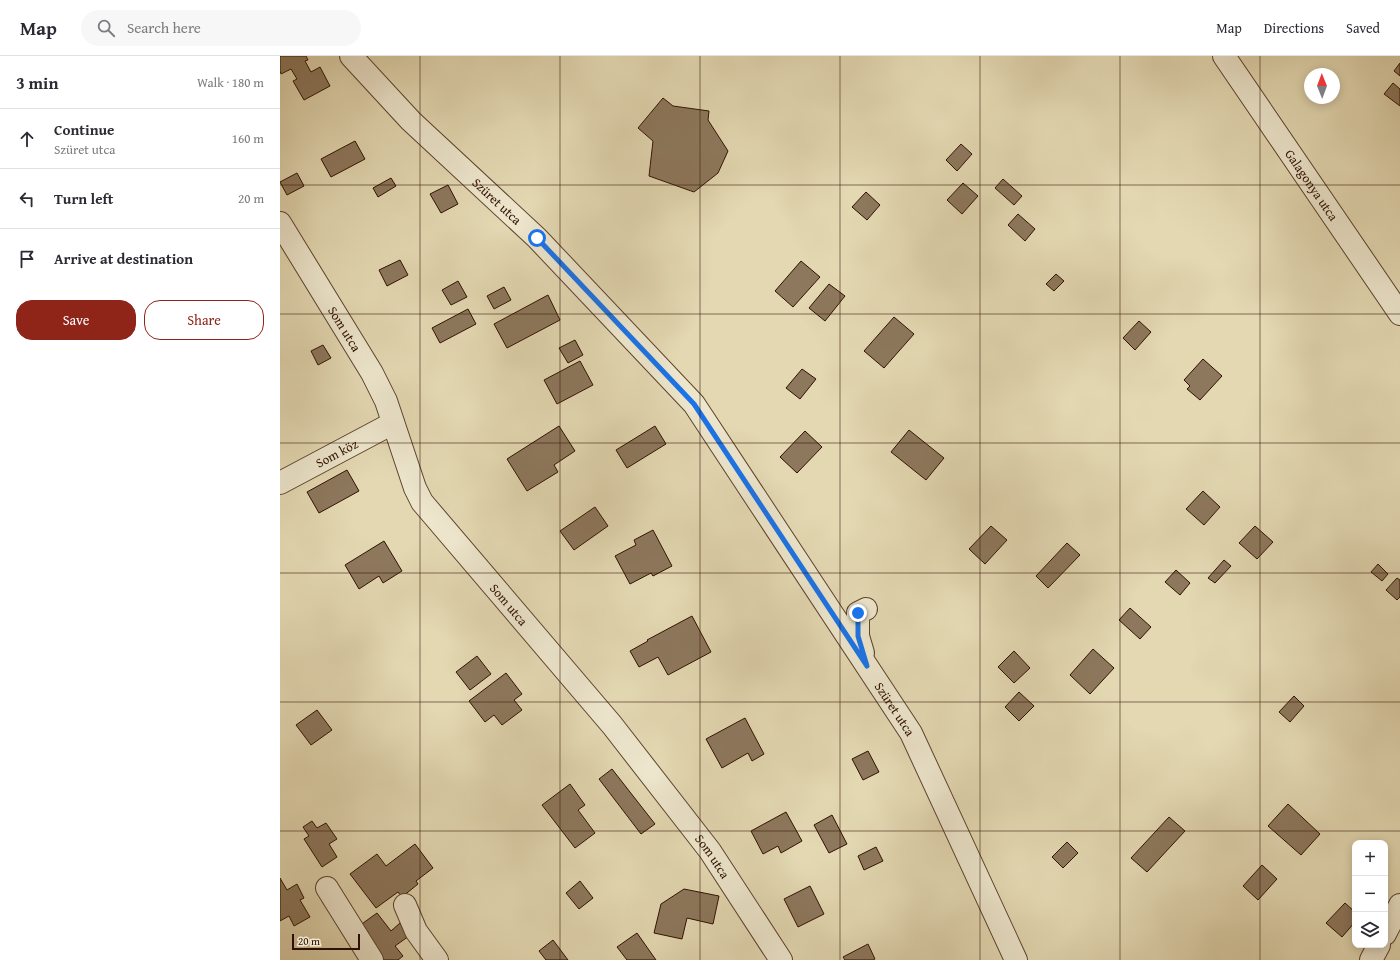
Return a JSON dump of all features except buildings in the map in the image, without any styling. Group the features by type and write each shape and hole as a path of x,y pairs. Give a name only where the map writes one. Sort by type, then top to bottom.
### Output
{"street":[{"name":"Szüret utca","path":"351,56 412,121 537,238 694,404 911,733 1016,960"},
{"name":"Galagonya utca","path":"1224,56 1400,314"},
{"name":"Som utca","path":"280,222 372,373 386,401 415,488 422,502 612,725 710,851 781,960"},
{"name":"Som köz","path":"280,483 393,423"},
{"path":"866,609 858,613 858,636 867,666"},
{"path":"327,888 372,960"},
{"path":"405,905 416,932 437,960"},
{"path":"1388,928 1400,905"},
{"path":"1371,960 1377,948"}],"route":[{"path":"537,238 694,404 867,666 858,636 858,613"}]}
